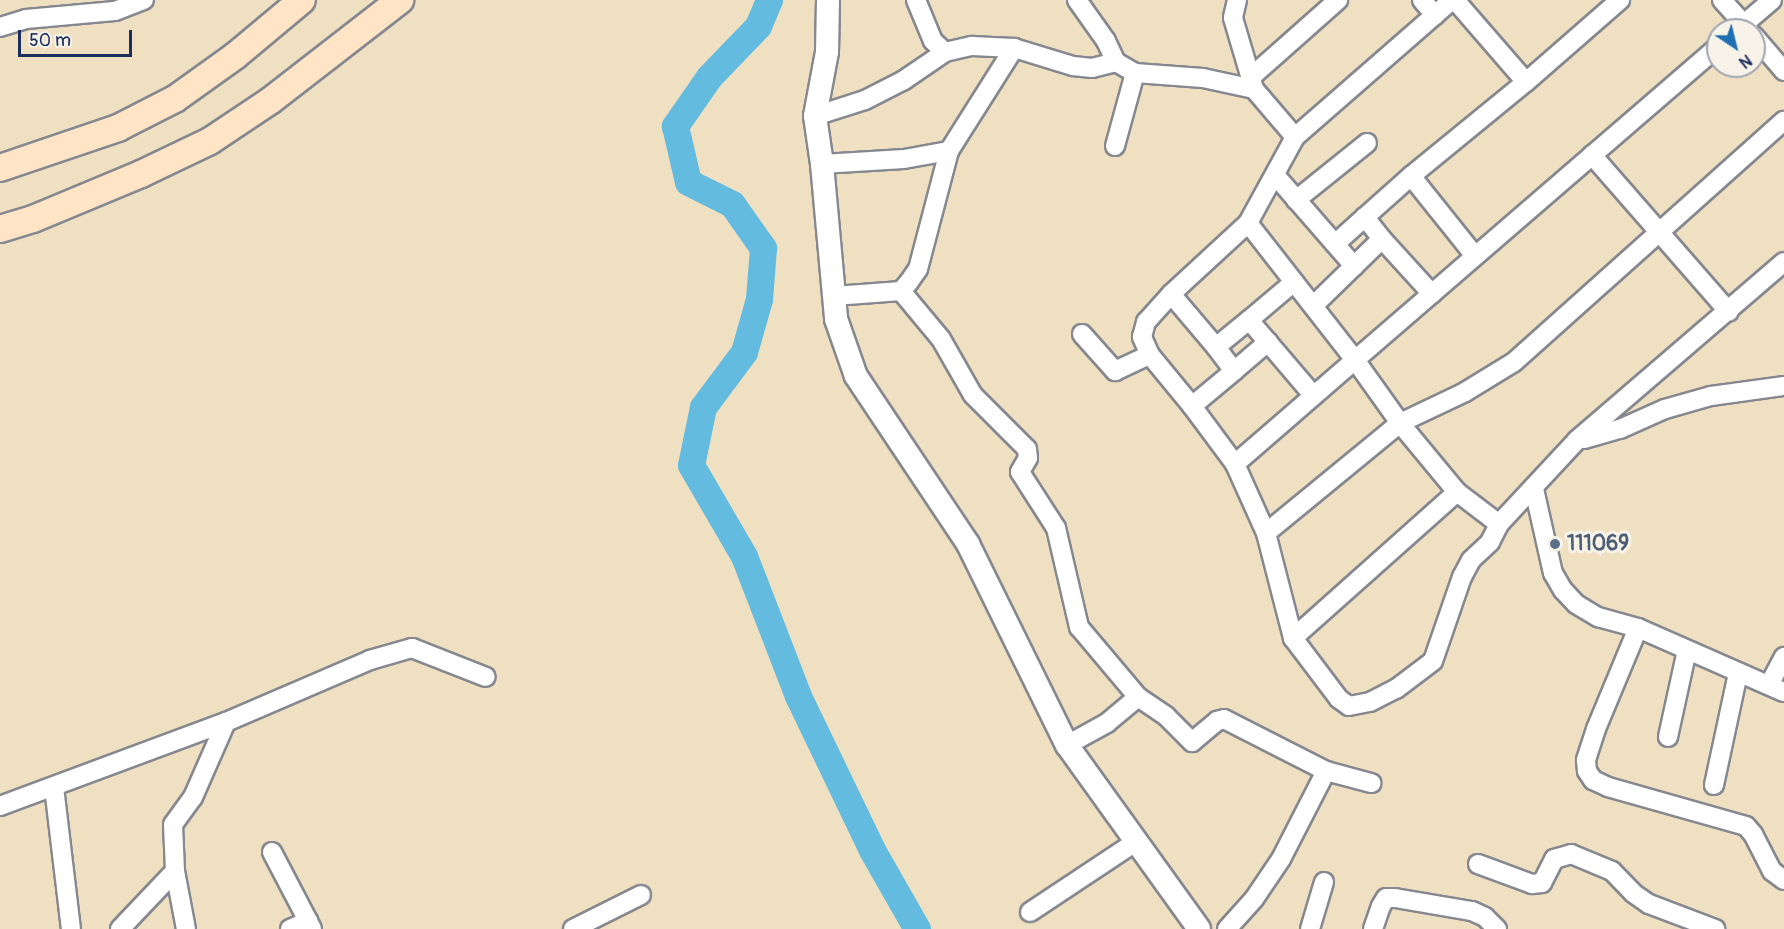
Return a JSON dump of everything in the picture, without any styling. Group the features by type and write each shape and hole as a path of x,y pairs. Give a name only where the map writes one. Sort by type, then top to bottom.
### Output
{"main road":[{"path":"0,168 118,128 176,99 235,56 302,0"},
{"path":"0,229 33,219 141,174 210,141 270,101 400,0"}],"street":[{"path":"0,27 26,20 115,11 144,0"},
{"path":"828,0 827,52 815,116 822,164 836,319 856,376 968,544 1067,745 1198,929"},
{"path":"916,0 933,41 945,51"},
{"path":"1077,0 1106,41 1116,62 1135,73 1252,84"},
{"path":"1237,0 1233,18 1252,84 1295,137"},
{"path":"1252,84 1338,0"},
{"path":"1422,0 1435,15"},
{"path":"1526,82 1454,0 1295,137 1248,223 1171,294 1146,322 1142,337 1150,354 1235,464 1266,533 1293,638 1339,699 1348,706 1370,702 1396,689 1433,661 1462,577 1471,560 1490,542 1499,524 1534,489 1577,440 1729,312 1784,262"},
{"path":"1335,244 1411,176 1526,82 1620,0"},
{"path":"1722,0 1736,18"},
{"path":"1756,18 1772,0"},
{"path":"815,116 865,100 904,80 945,51 972,46 1014,48 1072,66 1092,68 1116,62"},
{"path":"834,296 901,291 918,269 949,151 1014,48"},
{"path":"1766,52 1784,71"},
{"path":"1235,464 1706,57"},
{"path":"1115,146 1135,73"},
{"path":"1266,533 1400,423 1465,392 1514,362 1784,122"},
{"path":"1296,200 1367,143"},
{"path":"822,164 904,159 949,151"},
{"path":"1592,155 1729,312"},
{"path":"1275,175 1354,266"},
{"path":"1411,176 1475,256"},
{"path":"1365,218 1432,294"},
{"path":"1248,223 1355,360 1400,423 1457,492 1499,524"},
{"path":"1313,306 1382,239"},
{"path":"1216,347 1294,282"},
{"path":"901,291 941,339 973,395 1027,450 1028,458 1020,472 1056,528 1079,627 1138,697 1166,716 1189,741 1195,741 1217,721 1224,720 1326,771 1371,783"},
{"path":"1171,294 1234,371"},
{"path":"1249,320 1313,395"},
{"path":"1082,334 1115,371 1150,354"},
{"path":"1192,406 1268,342"},
{"path":"1577,440 1620,429 1665,409 1711,396 1784,386"},
{"path":"1534,489 1553,573 1563,590 1576,604 1598,617 1638,628 1776,688 1784,657"},
{"path":"1293,638 1457,492"},
{"path":"1638,628 1596,729 1586,760 1587,771 1593,780 1608,787 1746,825 1772,871 1784,880"},
{"path":"0,806 226,722 370,660 412,648 486,677"},
{"path":"1668,737 1687,650"},
{"path":"1714,785 1738,673"},
{"path":"1067,745 1107,723 1138,697"},
{"path":"186,929 175,871 173,825 193,796 226,722"},
{"path":"1227,929 1254,899 1281,859 1326,771"},
{"path":"54,787 71,929"},
{"path":"1030,912 1137,841"},
{"path":"272,852 310,925 290,929"},
{"path":"1478,864 1532,884 1542,883 1554,859 1571,854 1612,871 1633,893 1649,904 1715,929"},
{"path":"120,929 175,871"},
{"path":"1310,929 1324,882"},
{"path":"573,929 641,896"},
{"path":"1373,929 1386,898 1472,911 1486,925"}],"waterway":[{"path":"769,0 758,26 709,77 675,126 688,182 732,204 763,248 759,299 744,352 703,407 691,465 744,556 798,696 872,850 917,929"}],"place":[{"name":"111069","path":"1555,544"}]}
